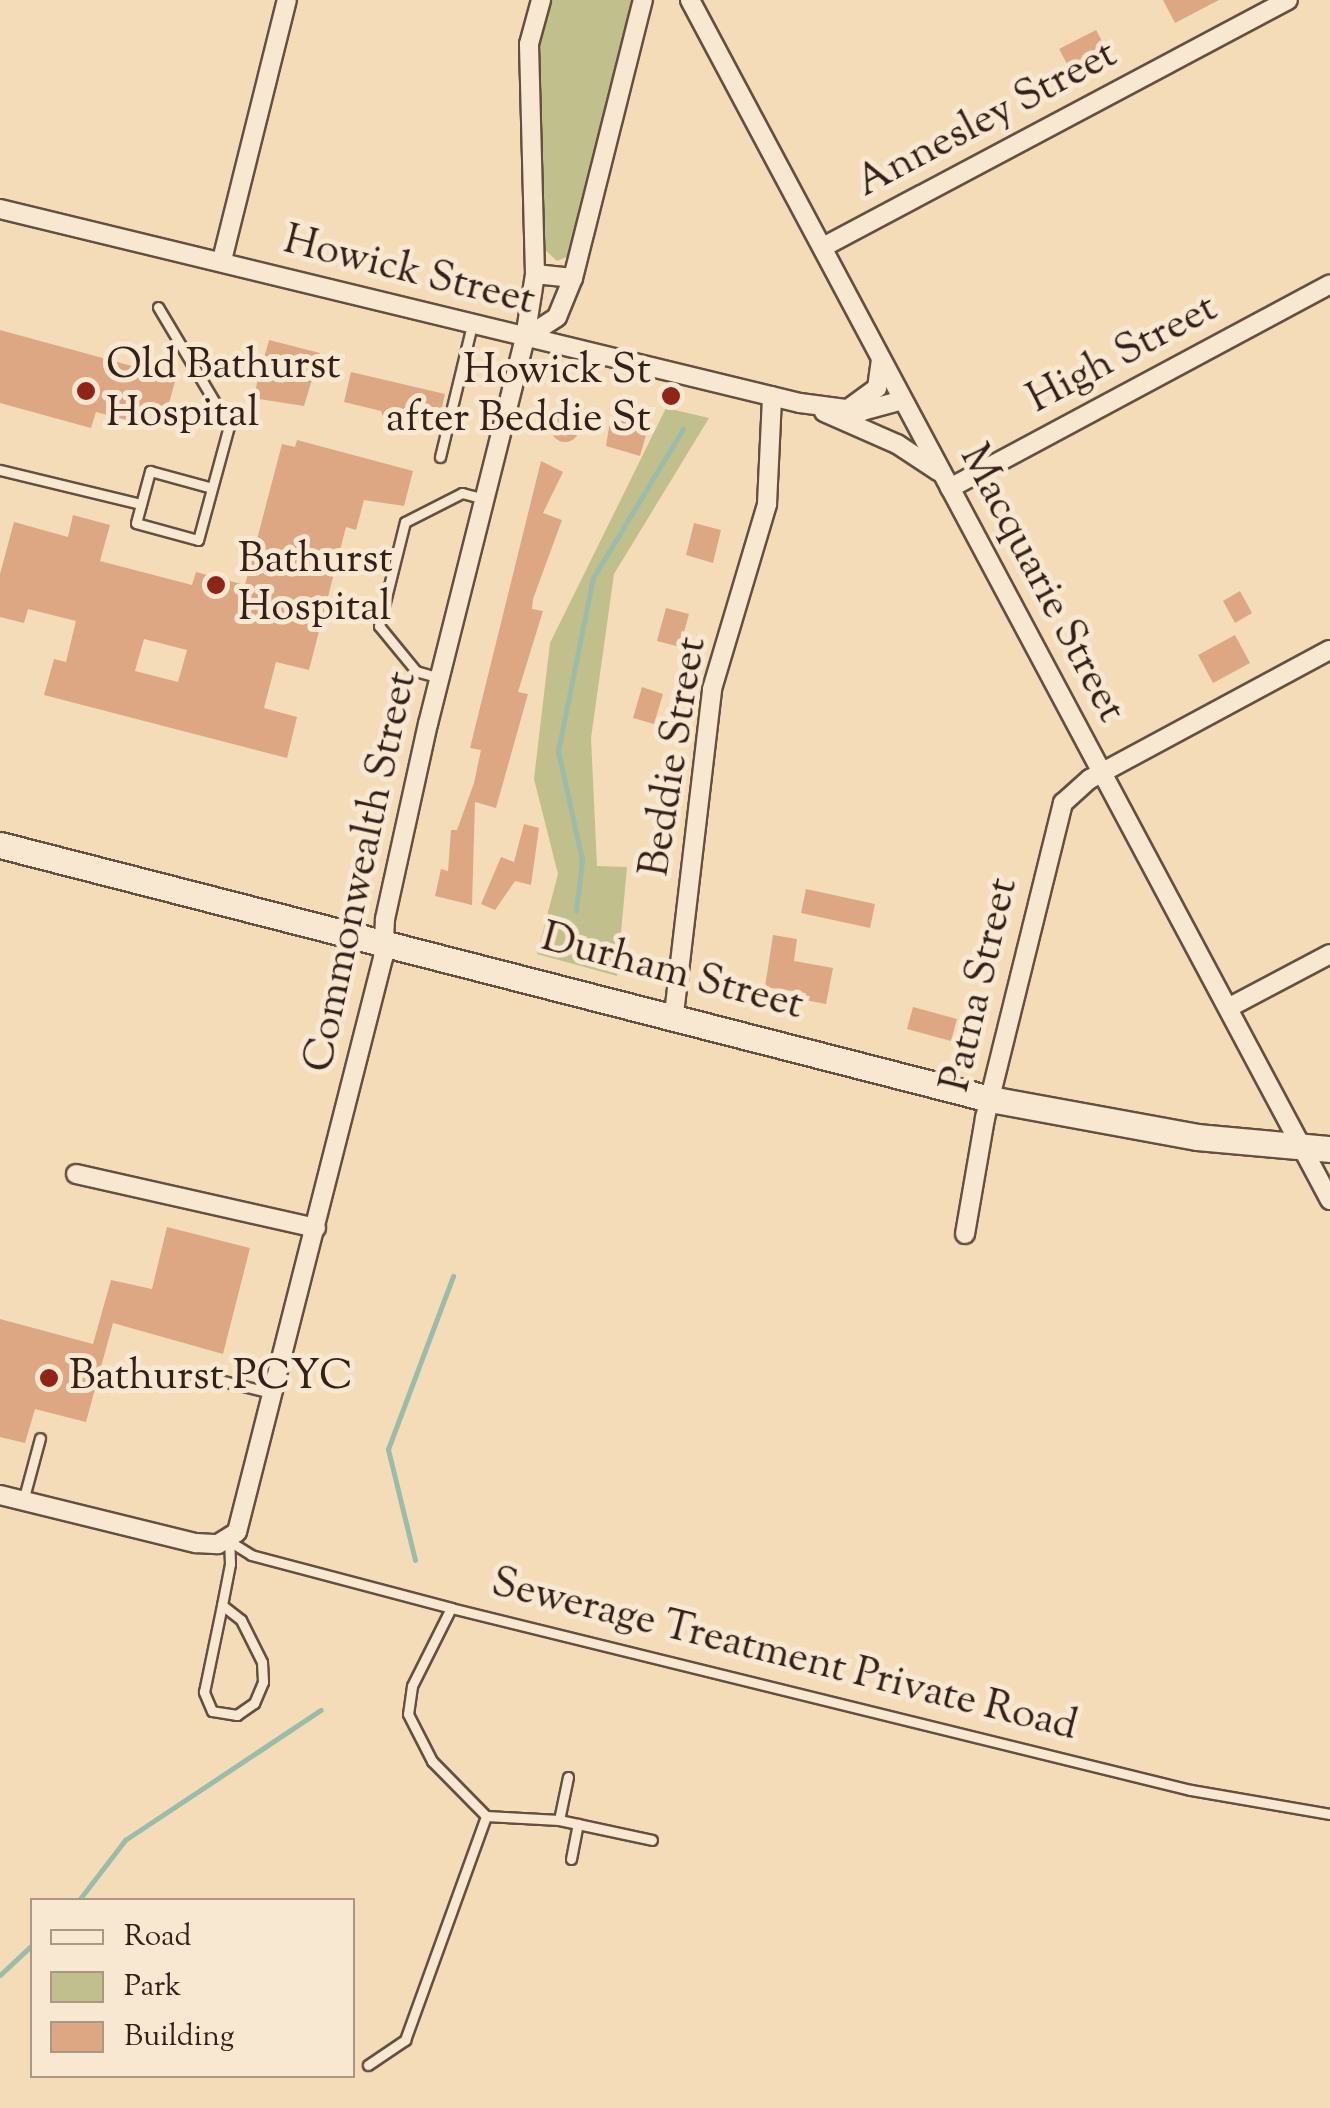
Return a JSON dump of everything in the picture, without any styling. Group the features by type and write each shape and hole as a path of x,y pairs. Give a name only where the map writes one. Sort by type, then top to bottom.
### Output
{"main road":[{"name":"Durham Street","path":"0,844 674,1014 990,1100 1138,1129 1330,1149"}],"street":[{"path":"222,260 287,0"},
{"name":"Commonwealth Street","path":"228,1541 237,1532 316,1228 440,678 525,338 535,274 529,44 540,0"},
{"path":"525,338 557,316 573,278 643,0"},
{"name":"Macquarie Street","path":"690,0 1330,1200"},
{"name":"Annesley Street","path":"824,246 1288,0"},
{"name":"Howick Street","path":"0,208 800,403 874,410 903,400"},
{"path":"535,274 573,278"},
{"name":"High Street","path":"947,482 1330,284"},
{"path":"848,409 877,388 881,358"},
{"name":"Beddie Street","path":"674,1014 712,689 767,504 772,396"},
{"name":"Howick Street","path":"800,403 914,452 947,482"},
{"path":"868,430 912,417"},
{"name":"Patna Street","path":"965,1234 990,1100 1057,817 1071,792 1101,772 1330,650"},
{"path":"1228,1008 1330,954"},
{"path":"76,1174 316,1228"},
{"path":"0,1495 196,1543 228,1541"}],"lane":[{"path":"158,307 228,426 212,488 198,540 136,523 150,471 212,488"},
{"path":"440,457 472,325"},
{"path":"0,470 141,504"},
{"path":"440,678 416,671 379,626 406,522 462,492 484,500"},
{"path":"191,1373 271,1393"},
{"path":"23,1500 40,1438"},
{"path":"222,1605 240,1620 262,1662 263,1682 254,1704 237,1715 212,1711 204,1692 222,1605 228,1541"},
{"name":"Sewerage Treatment Private Road","path":"228,1541 251,1555 452,1608 1191,1790 1330,1814"},
{"path":"452,1608 412,1686 408,1714 432,1761 486,1816 559,1820 652,1840"},
{"path":"559,1820 568,1777"},
{"path":"368,2065 404,2040 486,1816"},
{"path":"571,1859 578,1824"}],"green space":[{"path":"550,0 634,0 571,255 557,261 542,247 538,51"},
{"path":"666,408 709,418 614,574 591,738 597,866 627,867 617,976 537,954 558,874 534,779 550,643"}],"building":[{"path":"1163,0 1219,0 1175,23"},
{"path":"1096,30 1110,56 1073,75 1059,49"},
{"name":"Old Bathurst Hospital","path":"0,330 176,378 166,414 150,410 146,425 96,412 91,428 0,403"},
{"path":"269,340 320,353 304,406 253,398"},
{"path":"351,372 445,394 437,429 384,420 381,411 344,402"},
{"path":"565,414 575,418 579,428 575,438 565,442 555,438 551,428 555,418"},
{"path":"610,421 648,428 640,456 606,446"},
{"path":"297,440 413,471 404,506 364,500 356,530 346,527 309,670 276,662 264,708 297,717 287,758 44,695 54,659 66,662 76,621 28,609 24,623 0,617 0,574 14,522 68,537 73,515 110,525 100,561 192,585 196,572 245,585 282,444 295,447","holes":["144,639 187,650 178,682 135,671"]},
{"path":"541,461 563,472 543,513 562,520 533,599 532,609 543,611 518,692 528,694 496,808 475,802 472,905 435,896 441,869 448,871 451,830 457,830 474,783 481,750 470,748"},
{"path":"694,523 721,530 713,563 686,555"},
{"path":"1240,591 1252,613 1235,623 1223,601"},
{"path":"666,608 689,614 680,647 657,641"},
{"path":"1235,635 1250,663 1213,683 1198,655"},
{"path":"642,687 663,694 654,724 633,718"},
{"path":"524,824 539,828 531,885 515,881 495,910 481,904 501,857 514,862"},
{"path":"806,889 875,904 870,928 801,913"},
{"path":"773,935 797,939 794,961 833,968 826,1004 805,1000 806,993 765,987"},
{"path":"913,1007 957,1019 951,1041 907,1029"},
{"path":"167,1227 250,1248 223,1354 113,1323 86,1422 35,1409 25,1443 0,1437 0,1319 93,1344 111,1280 152,1289"}],"waterway":[{"path":"576,911 582,860 558,751 593,578 683,429"},
{"path":"415,1560 388,1449 453,1276"},
{"path":"81,1898 125,1840 321,1710"},
{"path":"0,1975 30,1947"}],"place":[{"name":"Old Bathurst Hospital","path":"86,391"},
{"name":"Howick St after Beddie St","path":"671,396"},
{"name":"Bathurst Hospital","path":"216,585"},
{"name":"Bathurst PCYC","path":"49,1378"}]}
